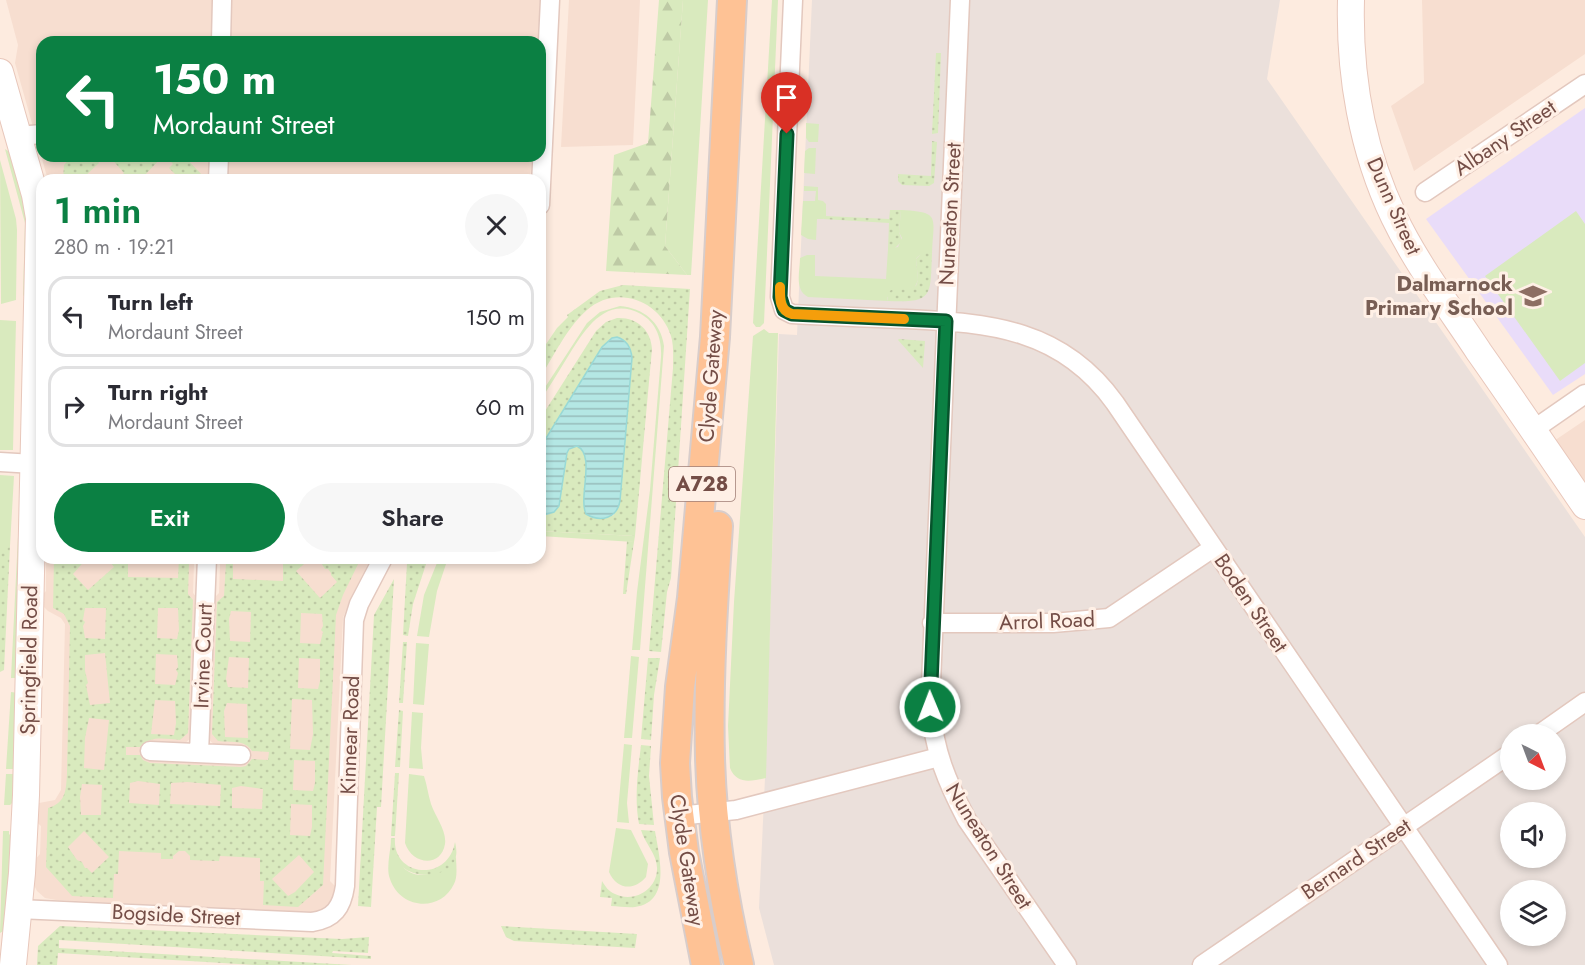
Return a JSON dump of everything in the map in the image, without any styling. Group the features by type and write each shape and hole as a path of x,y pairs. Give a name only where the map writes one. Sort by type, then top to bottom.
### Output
{"main road":[{"name":"Clyde Gateway","path":"706,965 678,816 676,749 680,687 692,598 715,337 732,0"},
{"name":"Clyde Gateway","path":"739,965 721,877 714,814 710,760 710,651 750,0"}],"street":[{"path":"221,36 222,0"},
{"path":"546,68 550,0"},
{"name":"Boden Street","path":"793,0 781,306 792,314 946,321 991,326 1021,333 1060,352 1087,371 1108,393 1497,965"},
{"name":"Nuneaton Street","path":"960,0 932,623 930,700 933,735 947,782 968,820 1067,965"},
{"name":"Dunn Street","path":"1351,0 1351,42 1360,115 1367,145 1386,199 1416,258 1585,506"},
{"name":"Springfield Road","path":"0,72 30,135 36,190"},
{"name":"Albany Street","path":"1425,192 1585,84"},
{"name":"Springfield Road","path":"36,366 34,464 36,500"},
{"path":"1533,430 1585,394"},
{"path":"0,462 34,464"},
{"name":"Springfield Road","path":"13,965 26,795 36,543"},
{"name":"Arrol Road","path":"932,623 1053,623 1109,618 1213,548"},
{"name":"Irvine Court","path":"199,753 207,564"},
{"name":"Kinnear Road","path":"333,914 341,904 345,886 354,620 359,604 380,564"},
{"path":"1554,724 1585,702"},
{"path":"150,751 241,755"},
{"path":"678,816 736,810 939,757"},
{"name":"Bernard Street","path":"1202,965 1500,761"},
{"name":"Bogside Street","path":"18,909 312,922 326,919 333,914"}],"shaded area":[{"path":"6,0 540,0 538,36 36,36 36,137 15,63 18,45"},
{"path":"569,0 640,0 633,145 561,147"},
{"path":"812,0 1280,0 1267,79 1585,537 1585,965 774,965 759,908 779,334 797,335"},
{"path":"1422,0 1585,0 1585,54 1414,171 1391,106 1424,83"},
{"name":"Dalmarnock Primary School","path":"1585,108 1585,374 1553,395 1426,219"},
{"path":"43,162 532,162 530,174 46,174"},
{"path":"1585,420 1585,512 1542,449"},
{"path":"46,564 194,564 193,593 198,599 192,737 184,744 217,747 207,738 213,599 219,593 219,564 368,564 343,618 330,881 336,887 336,891 331,905 312,912 56,900 45,898 37,891 34,885 33,862 40,854 41,826 34,820 36,807 39,803 55,800 61,790 65,624 61,618 42,605 40,597 46,591"}],"green space":[{"path":"659,0 683,0 665,246 687,275 606,271 614,155 648,143"},
{"path":"683,0 708,0 691,275 687,275 665,246"},
{"path":"772,0 778,0 764,323 756,327 753,323"},
{"path":"936,53 941,53 938,133 932,134"},
{"path":"806,123 819,124 818,142 809,142 806,138"},
{"path":"932,141 937,142 934,183 929,186 902,185 898,181 898,174 931,176"},
{"path":"809,148 816,148 815,174 804,173 805,151"},
{"path":"5,149 11,153 27,209 25,294 23,296 25,223"},
{"path":"0,160 17,230 16,300 1,304"},
{"path":"67,162 99,163 87,174 63,174"},
{"path":"114,162 157,162 146,174 124,173"},
{"path":"171,162 190,162 201,174 175,174 169,168 173,164"},
{"path":"804,186 818,187 818,200 826,204 826,216 823,219 817,219 816,240 801,235 803,201 815,201 816,191 804,191"},
{"path":"890,210 901,210 899,232 902,241 894,249 888,249 889,223 823,219 825,216 889,219"},
{"path":"901,210 929,215 933,224 932,254 923,254 916,259 918,280 915,287 887,297 888,301 808,297 804,294 799,285 800,258 807,255 815,255 815,276 886,279 888,249 898,247 902,238 899,232"},
{"path":"1576,211 1585,224 1585,363 1560,381 1485,276"},
{"path":"927,252 932,254 931,279 927,294 914,300 888,301 887,294 891,290 916,286 918,280 916,259"},
{"path":"623,285 690,289 671,578 667,592 661,652 649,651 673,368 671,336 665,323 647,305 623,297 611,298 598,302 573,324 546,368 546,344 557,328 568,317 567,315 600,291"},
{"path":"620,306 643,313 655,323 664,346 640,650 632,650 650,490 661,357 661,344 655,327 641,314 628,309 616,309 606,313 596,319 580,338 546,392 546,386 587,323 600,312"},
{"path":"624,318 637,322 649,336 652,349 635,536 546,531 546,515 559,506 566,457 568,451 575,446 580,447 583,451 605,518 614,515 632,358 546,442 546,410 596,331 606,322"},
{"path":"0,320 16,321 13,450 0,450"},
{"path":"764,329 769,333 778,333 766,778 745,780 736,777 730,768 728,726 734,602 753,336"},
{"path":"898,340 925,341 923,368"},
{"path":"0,475 14,476 10,546 0,546"},
{"path":"21,475 20,678 11,678"},
{"path":"546,531 635,536 634,542 546,536"},
{"path":"627,541 634,542 626,594 623,594"},
{"path":"0,546 10,546 4,670 0,672"},
{"path":"54,564 82,564 73,574 88,590 114,567 112,564 128,564 128,577 178,578 179,564 189,564 188,594 193,600 188,733 180,740 153,739 140,747 126,747 126,755 140,755 143,760 150,763 241,767 246,766 252,759 268,760 269,752 252,751 241,743 218,741 212,734 217,602 224,596 226,564 233,564 233,579 283,581 283,564 304,564 296,571 320,598 337,582 322,564 358,564 336,615 323,885 298,907 263,905 264,881 260,881 260,858 220,856 219,861 190,860 190,856 185,851 179,851 173,859 161,859 161,853 119,851 118,874 114,874 113,898 72,896 46,867 48,808 62,799 67,773 70,626 64,614 53,608","holes":["85,608 106,608 105,639 85,638 83,626 85,622 83,620","158,608 178,608 177,639 157,638","231,611 251,612 250,642 230,641","301,613 322,614 321,630 323,632 320,644 300,643","105,653 110,703 90,705 86,685 88,683 85,655","156,654 177,655 176,670 178,673 175,685 155,684","229,657 249,658 248,688 228,687 226,679","299,658 320,659 318,689 298,688","292,699 312,700 313,734 310,750 290,749","155,700 175,701 174,735 151,734","227,703 247,704 248,738 225,737 224,711","89,718 109,720 104,770 84,768 85,738","294,760 315,761 313,791 293,790","138,781 160,784 159,805 129,803 130,783","171,783 221,785 220,806 170,804","82,784 102,785 101,815 81,815","241,786 263,789 262,809 232,808 232,788","291,804 312,805 310,836 290,835","84,831 109,857 92,873 85,868 82,862 77,860 68,847","299,855 314,872 295,892 288,896 272,879"]},
{"path":"407,564 426,564 413,604 408,636 403,635"},
{"path":"437,564 446,564 437,591 429,637 417,636 424,595"},
{"path":"394,579 381,807 377,807 371,907 358,906 374,615"},
{"path":"403,642 407,642 403,703 399,703"},
{"path":"416,643 429,644 424,705 413,704"},
{"path":"631,656 639,657 632,738 624,738"},
{"path":"648,658 660,658 654,695 651,740 641,739"},
{"path":"11,692 19,693 17,769 6,769"},
{"path":"399,710 403,711 400,767 395,767"},
{"path":"412,712 423,713 421,748 423,769 409,768"},
{"path":"624,744 632,745 627,803 629,823 617,822"},
{"path":"641,745 651,746 649,776 654,825 639,824 637,794"},
{"path":"395,773 399,773 395,836 391,836"},
{"path":"6,774 17,774 17,798 10,805 4,805"},
{"path":"409,774 424,776 431,804 444,834 445,844 442,852 432,860 426,861 414,856 405,843"},
{"path":"616,828 631,830 648,864 646,877 636,885 621,885 612,878 609,872"},
{"path":"641,830 655,831 660,865 659,887 654,897 647,903 635,907 611,906 612,898 600,897 602,881 613,893 629,897 643,893 656,877 657,865"},
{"path":"3,831 9,831 15,840 5,930 0,933"},
{"path":"391,838 395,838 396,851 402,861 421,870 432,869 442,864 450,855 455,842 456,856 452,865 443,871 420,874 408,871 399,864 392,853"},
{"path":"391,842 397,860 410,873 416,875 427,875 434,872 454,861 456,856 456,878 448,893 440,900 421,904 402,897 395,889 389,875"},
{"path":"60,926 342,939 369,937 368,953 333,951 332,953 371,956 371,959 59,940 59,948 352,965 255,965 58,953 57,965 37,965 38,946"},
{"path":"501,926 637,934 635,948 514,941 506,937"}],"water":[{"path":"617,337 628,345 632,358 618,507 612,515 603,518 586,514 584,507 585,458 583,451 577,446 569,449 567,453 559,506 554,512 546,514 546,438 602,347 612,338"}],"slow traffic":[{"path":"780,287 781,306 788,313 904,319"}],"place":[{"name":"Dalmarnock Primary School","path":"1533,296"}],"route":[{"path":"787,134 780,297 784,310 792,314 946,321 930,707"}]}
